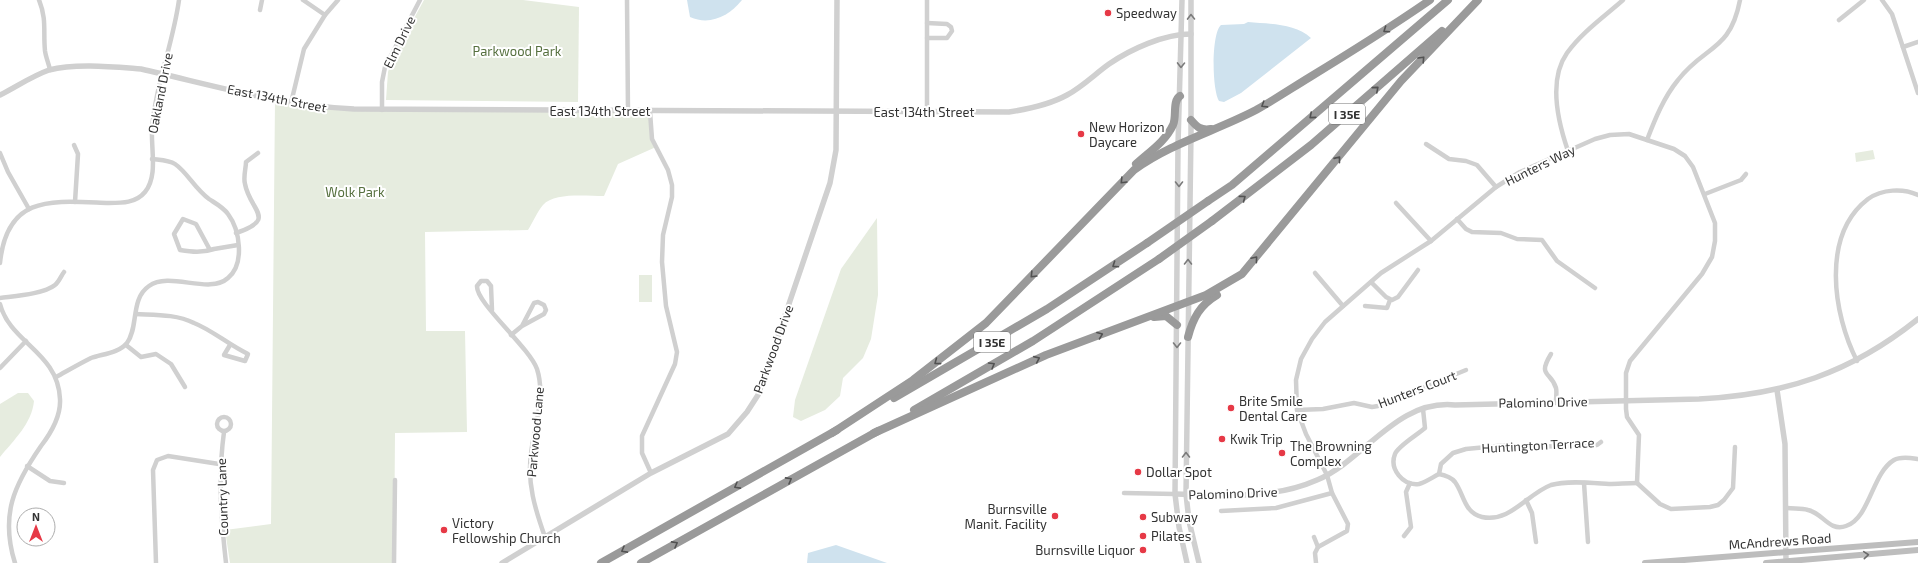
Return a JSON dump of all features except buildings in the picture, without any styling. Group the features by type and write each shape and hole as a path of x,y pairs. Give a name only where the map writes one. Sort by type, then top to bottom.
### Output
{"highway":[{"path":"832,433 913,380 986,322 1134,170 1167,149 1214,131 1243,116 1380,34 1430,0"},
{"name":"I 35E","path":"601,563 964,359 1047,309 1147,243 1232,185 1448,0"},
{"path":"1188,337 1192,322 1201,307 1233,284 1401,81 1478,0"},
{"name":"I 35E","path":"641,563 1033,342 1159,259 1212,221 1311,144 1478,0"},
{"path":"1134,170 1135,164 1163,140 1173,125 1176,101 1180,96"},
{"path":"1191,120 1198,128 1204,130 1243,116"},
{"path":"874,433 1046,355 1206,295 1242,274"},
{"path":"1128,324 1166,316 1177,325"}],"main road":[{"name":"McAndrews Road","path":"1645,563 1918,542"},
{"name":"McAndrews Road","path":"1766,563 1918,550"}],"street":[{"path":"39,0 44,12 46,26 45,51 50,70"},
{"name":"Oakland Drive","path":"0,263 2,241 12,224 29,209 46,203 122,203 139,198 146,192 152,178 152,126 179,0"},
{"path":"260,10 262,0"},
{"path":"303,0 325,15"},
{"path":"291,103 304,49 325,15 338,0"},
{"name":"Elm Drive","path":"382,110 382,82 385,66 420,0"},
{"path":"628,0 628,112"},
{"name":"Parkwood Drive","path":"502,563 651,472 728,434 747,412 758,395 830,183 836,150 837,0"},
{"path":"927,0 927,112"},
{"path":"1182,0 1178,145 1176,494 1179,527 1187,563"},
{"path":"1191,0 1191,139 1186,494 1189,521 1199,563"},
{"path":"1568,151 1560,126 1557,89 1559,70 1567,54 1578,39 1624,0"},
{"path":"1647,140 1656,117 1678,80 1689,68 1724,40 1733,28 1740,0"},
{"path":"1839,20 1864,0"},
{"path":"1882,0 1892,14 1918,93"},
{"path":"927,23 947,24 951,27 952,31 947,38 927,38"},
{"name":"East 134th Street","path":"0,95 50,70 74,67 122,68 163,74 291,103 320,108 628,112 1009,112 1034,109 1067,95 1111,63 1132,51 1181,34 1191,34"},
{"path":"1903,47 1918,42"},
{"path":"650,112 652,139 668,170 672,184 672,198 663,235 662,262 666,306 678,352 675,364 642,436 642,454 651,472"},
{"name":"Hunters Way","path":"1318,547 1347,531 1348,524 1332,493 1327,475 1306,434 1297,410 1296,380 1301,359 1312,339 1325,322 1381,273 1431,241 1496,187 1520,172 1595,139 1610,135 1629,134 1674,149 1685,156 1693,167 1705,194 1715,223 1715,241 1712,257 1702,274 1630,361 1626,373 1625,400 1627,417 1639,435 1636,483"},
{"path":"1426,144 1448,159 1466,161 1477,165 1496,187"},
{"path":"74,145 78,154 75,202"},
{"path":"0,153 8,172 29,209"},
{"path":"236,233 257,224 259,217 257,208 253,205 244,183 246,162 258,153"},
{"path":"56,377 91,358 118,350 126,345 132,334 138,298 143,290 150,285 164,281 216,284 228,279 236,268 239,259 238,245 236,233 228,214 199,192 176,164 166,160 152,159"},
{"path":"1705,194 1741,180 1746,174"},
{"path":"1856,361 1846,340 1841,323 1837,294 1837,258 1843,229 1850,217 1860,205 1871,196 1898,190 1918,195"},
{"path":"1396,203 1431,241"},
{"path":"210,250 196,224 183,219 174,234 180,250 202,253 238,245"},
{"path":"1457,220 1466,229 1472,232 1501,233 1516,239 1542,240 1557,261 1595,288"},
{"path":"1365,306 1387,308 1390,300 1398,297 1418,270"},
{"path":"0,298 50,288 55,285 64,272"},
{"path":"1315,273 1343,306"},
{"name":"Parkwood Lane","path":"492,310 491,286 487,281 481,281 478,284 477,290 492,310 511,335 531,357 540,382 540,398 529,477 534,506 545,537"},
{"path":"1371,282 1390,300"},
{"path":"511,335 522,326 544,314 546,310 544,304 538,302 533,304 522,326"},
{"path":"0,304 2,313 12,328 45,360 56,377 60,400 54,425 27,466 11,494 6,511 6,537 15,563"},
{"path":"136,314 167,315 194,322 230,345 248,354 245,361 224,355 230,345"},
{"name":"Palomino Drive","path":"1176,494 1269,494 1298,487 1327,475 1353,457 1385,428 1407,415 1441,404 1455,405 1733,397 1777,390 1822,376 1856,361 1903,331 1918,319"},
{"path":"0,368 26,341"},
{"path":"126,345 141,357 156,354 171,364 185,387"},
{"path":"1550,354 1545,363 1545,372 1556,388 1556,401"},
{"name":"Hunters Court","path":"1297,410 1323,409 1354,403 1372,407 1378,406 1466,370"},
{"path":"1777,390 1785,444 1787,508 1786,562"},
{"path":"1423,409 1425,428 1395,453 1393,462 1398,476 1410,482 1420,484 1439,474 1454,481 1465,504 1471,511 1480,516 1493,518 1508,514 1526,500 1553,484 1636,483 1660,504 1671,509 1710,507 1718,505 1733,488 1735,447"},
{"name":"Country Lane","path":"224,432 219,464 221,516 226,563"},
{"name":"Huntington Terrace","path":"1439,474 1441,464 1453,453 1466,449 1508,444 1529,447 1597,445 1601,442"},
{"path":"156,563 152,470 157,460 168,456 219,464"},
{"path":"1787,508 1809,510 1830,525 1838,527 1847,526 1858,518 1884,468 1894,459 1905,457 1918,459"},
{"path":"27,466 50,481 64,483"},
{"path":"394,563 395,480"},
{"path":"1404,536 1411,527 1406,492 1410,482"},
{"path":"1584,483 1588,542"},
{"path":"1124,493 1176,494"},
{"path":"1221,511 1276,508 1332,493"},
{"path":"1526,500 1532,513 1536,542"},
{"path":"1314,537 1318,547 1315,553 1316,563"}],"green space":[{"name":"Parkwood Park","path":"424,0 523,0 579,7 578,102 386,100 388,72 393,57"},
{"name":"Wolk Park","path":"275,100 320,108 650,112 652,139 656,147 618,164 604,196 563,196 548,201 543,205 528,230 425,232 426,331 465,331 467,432 395,433 394,563 230,563 225,530 271,524"},
{"path":"1873,150 1875,159 1856,162 1855,153"},
{"path":"877,218 878,295 871,339 863,358 843,378 840,396 825,410 801,421 793,417 795,400 841,269"},
{"path":"639,275 652,275 652,302 639,302"},
{"path":"18,393 28,393 34,401 33,409 22,431 0,457 0,404"}],"water":[{"path":"687,0 742,0 731,11 719,18 712,20 697,20 690,17"},
{"path":"1248,22 1290,27 1305,33 1311,38 1241,93 1224,102 1219,101 1215,86 1214,74 1215,39 1218,30 1221,25 1244,24"},
{"path":"836,545 887,563 807,563 808,553"}],"place":[{"name":"Speedway","path":"1108,13"},
{"name":"New Horizon Daycare","path":"1081,134"},
{"name":"Brite Smile Dental Care","path":"1231,408"},
{"name":"Kwik Trip","path":"1222,439"},
{"name":"The Browning Complex","path":"1282,453"},
{"name":"Dollar Spot","path":"1138,472"},
{"name":"Burnsville Manit. Facility","path":"1055,516"},
{"name":"Subway","path":"1143,517"},
{"name":"Victory Fellowship Church","path":"444,530"},
{"name":"Pilates","path":"1143,536"},
{"name":"Burnsville Liquor","path":"1143,550"}]}
